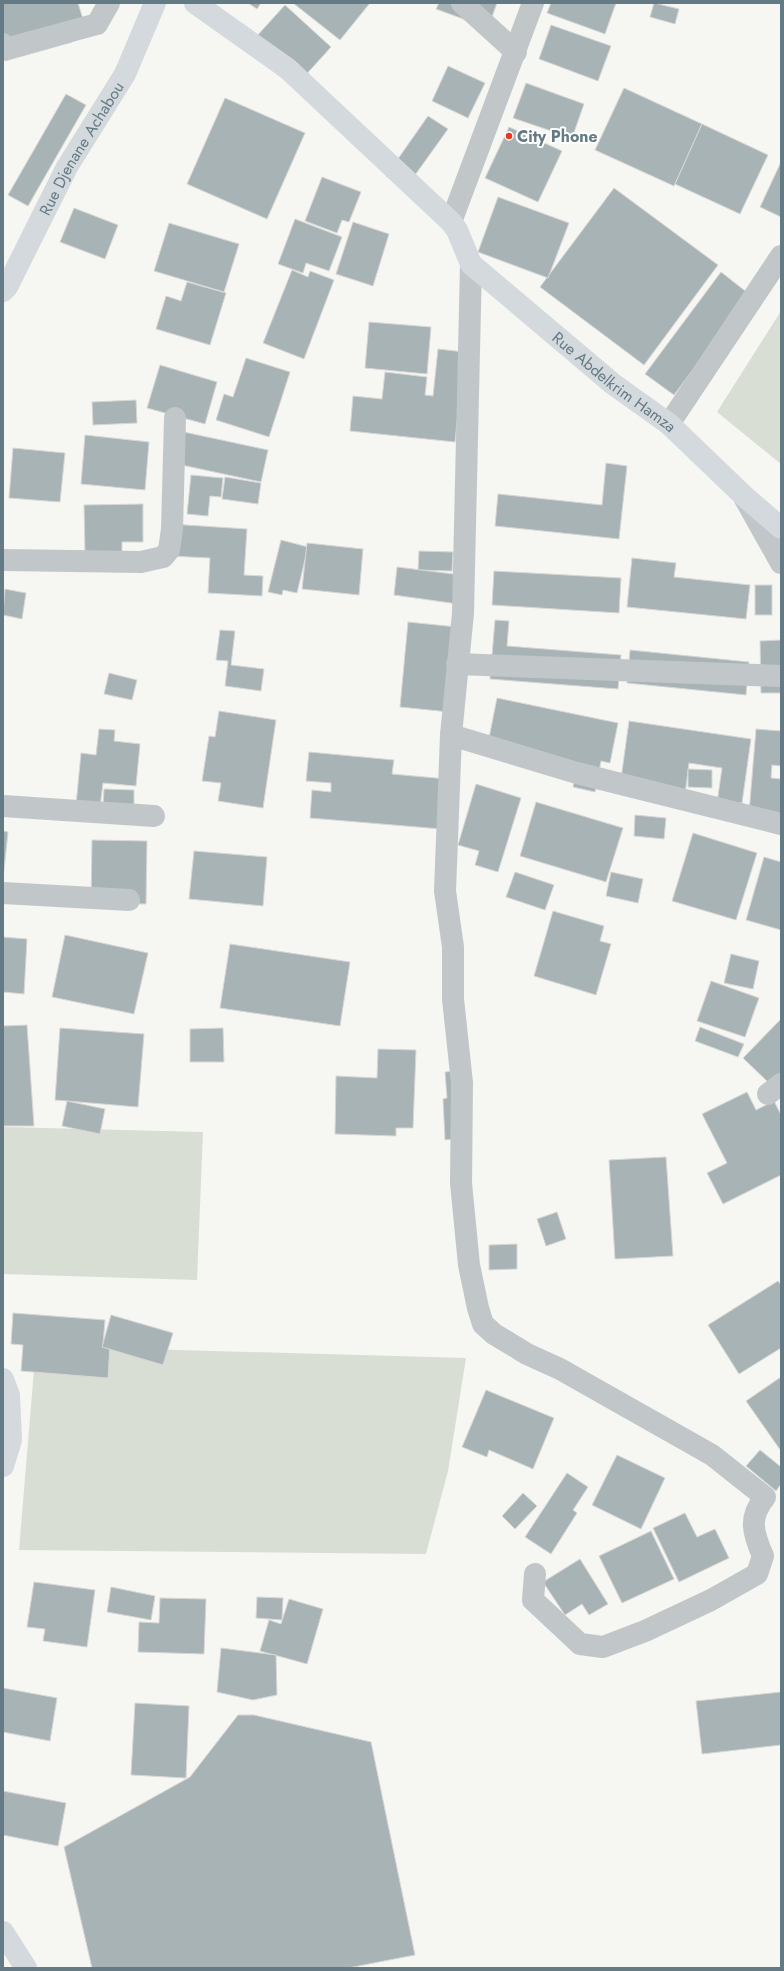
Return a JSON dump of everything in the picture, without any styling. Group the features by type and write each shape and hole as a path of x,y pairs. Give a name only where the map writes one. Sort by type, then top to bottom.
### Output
{"street":[{"path":"3,44 5,49 97,24 109,3"},
{"name":"Rue Djenane Achabou","path":"3,291 7,287 67,167 125,74 155,3"},
{"path":"195,3 288,69 454,226 533,3"},
{"path":"462,3 516,52"},
{"name":"Rue Abdelkrim Hamza","path":"454,226 471,264 612,384 669,424 743,495 781,528"},
{"path":"669,424 781,256"},
{"path":"471,264 463,605 451,735 444,891 453,947 453,999 462,1083 461,1183 469,1265 483,1324 494,1334 508,1343 560,1369 712,1455 773,1492 756,1510 753,1522 757,1542 763,1556 757,1574 711,1600 651,1628 603,1647 580,1644 533,1600 535,1574"},
{"path":"3,560 141,562 154,561 163,557 169,550 172,529 175,418"},
{"path":"743,495 781,563"},
{"path":"457,664 781,676"},
{"path":"451,735 578,773 781,824"},
{"path":"3,806 154,816"},
{"path":"3,893 129,900"},
{"path":"3,1379 9,1395 11,1440 3,1466"},
{"path":"3,1932 26,1968"}],"shaded area":[{"path":"781,311 781,464 717,412"},
{"path":"3,1127 203,1132 197,1280 3,1274"},
{"path":"36,1346 466,1358 448,1471 426,1554 19,1550"}],"building":[{"path":"3,3 78,3 86,29 72,42 5,61 3,54"},
{"path":"248,3 261,3 257,9"},
{"path":"293,3 370,3 340,40"},
{"path":"439,3 497,3 488,28 436,9"},
{"path":"551,3 616,3 605,34 547,13"},
{"path":"654,3 679,9 675,24 650,17"},
{"path":"285,5 331,47 302,79 256,37"},
{"path":"551,25 611,46 598,81 539,59"},
{"path":"448,66 485,83 468,118 432,101"},
{"path":"526,83 584,104 572,138 513,118"},
{"path":"624,88 702,124 674,186 595,150"},
{"path":"66,94 86,105 28,206 8,195"},
{"path":"225,98 305,133 267,219 187,184"},
{"path":"428,116 448,129 405,189 386,176"},
{"path":"702,124 768,155 740,214 675,184"},
{"path":"509,127 562,151 538,202 485,178"},
{"path":"781,162 781,217 760,207"},
{"path":"322,177 361,192 349,222 342,220 337,233 305,221"},
{"path":"614,188 718,265 644,365 540,287"},
{"path":"498,197 569,223 548,278 478,252"},
{"path":"74,208 118,225 105,259 60,242"},
{"path":"295,219 342,237 329,271 306,263 303,273 278,264"},
{"path":"353,222 389,234 373,286 336,274"},
{"path":"169,223 239,244 224,292 154,271"},
{"path":"292,270 308,277 310,271 334,280 304,359 263,343"},
{"path":"721,272 749,294 674,395 645,374"},
{"path":"187,282 226,293 210,345 156,329 166,296 181,301"},
{"path":"369,322 431,327 427,374 365,368"},
{"path":"438,349 464,352 455,442 350,431 353,396 382,399 385,372 427,377 425,395 433,396"},
{"path":"246,358 290,372 269,437 216,420 224,394 233,397"},
{"path":"160,365 217,382 205,424 147,408"},
{"path":"136,400 137,423 93,425 92,402"},
{"path":"184,432 268,450 261,482 177,464"},
{"path":"85,435 149,442 145,490 81,484"},
{"path":"13,448 65,453 60,502 9,498"},
{"path":"606,463 627,466 619,539 495,526 498,494 602,505"},
{"path":"191,475 223,478 221,497 210,496 208,516 187,514"},
{"path":"225,477 261,483 258,504 222,499"},
{"path":"143,504 143,542 122,542 122,553 85,553 84,505"},
{"path":"171,524 247,529 244,575 263,576 262,596 208,593 210,558 169,556"},
{"path":"281,540 308,547 297,593 283,590 282,595 268,592"},
{"path":"307,543 363,549 359,595 302,589"},
{"path":"419,551 453,552 452,571 418,570"},
{"path":"632,558 676,563 674,577 750,585 746,619 627,607"},
{"path":"397,567 461,575 458,604 394,595"},
{"path":"494,571 621,578 619,613 492,605"},
{"path":"755,585 772,585 772,615 755,615"},
{"path":"5,589 26,593 22,619 3,615"},
{"path":"495,620 509,621 507,646 621,655 618,689 490,679"},
{"path":"408,622 457,627 449,712 400,707"},
{"path":"220,630 235,631 231,665 264,669 261,691 225,686 228,661 216,660"},
{"path":"781,640 781,693 761,693 760,641"},
{"path":"630,650 749,662 746,695 627,683"},
{"path":"109,673 137,680 132,700 104,694"},
{"path":"497,698 618,723 610,763 601,761 595,792 573,787 577,767 487,748"},
{"path":"219,711 276,720 263,808 218,801 221,783 202,781 209,736 215,737"},
{"path":"629,721 751,739 742,803 717,803 722,768 689,763 684,802 619,793"},
{"path":"99,729 115,730 114,741 140,744 136,786 103,783 100,807 76,805 81,753 96,755"},
{"path":"756,729 781,731 781,766 772,765 771,778 781,779 781,827 748,825"},
{"path":"309,752 394,760 392,774 447,779 441,829 310,818 312,790 331,792 331,783 306,781"},
{"path":"688,769 712,770 712,788 688,787"},
{"path":"476,784 521,798 498,872 475,865 479,851 458,845"},
{"path":"104,789 134,790 134,810 103,809"},
{"path":"536,802 623,828 606,882 520,856"},
{"path":"635,815 666,818 664,839 634,836"},
{"path":"3,831 8,832 3,879"},
{"path":"693,833 757,853 736,920 672,901"},
{"path":"92,840 147,841 146,904 91,903"},
{"path":"194,851 267,857 263,906 189,899"},
{"path":"764,857 781,862 781,930 746,920"},
{"path":"515,872 554,885 545,910 506,897"},
{"path":"611,872 643,879 638,903 606,896"},
{"path":"553,911 604,926 600,941 611,944 596,995 534,976"},
{"path":"65,935 148,953 134,1014 52,997"},
{"path":"3,937 27,939 24,994 3,992"},
{"path":"230,944 350,962 340,1026 220,1008"},
{"path":"731,954 759,961 753,989 724,983"},
{"path":"711,981 759,998 745,1037 697,1021"},
{"path":"781,1019 781,1073 770,1084 743,1058"},
{"path":"27,1025 34,1126 3,1126 3,1026"},
{"path":"700,1027 744,1044 738,1057 695,1041"},
{"path":"60,1028 144,1034 138,1107 55,1100"},
{"path":"223,1028 224,1062 190,1062 190,1029"},
{"path":"378,1049 416,1050 413,1128 396,1128 396,1136 335,1134 336,1076 377,1078"},
{"path":"467,1070 464,1138 445,1140 443,1099 447,1098 445,1072"},
{"path":"747,1092 756,1110 774,1101 781,1115 781,1175 723,1204 707,1173 727,1163 702,1114"},
{"path":"67,1101 105,1109 100,1134 62,1126"},
{"path":"666,1157 673,1256 615,1259 609,1160"},
{"path":"557,1212 566,1239 546,1246 537,1219"},
{"path":"517,1244 517,1269 489,1270 489,1245"},
{"path":"778,1281 781,1285 781,1348 739,1374 708,1325"},
{"path":"13,1313 105,1320 103,1344 110,1344 108,1378 21,1371 23,1345 11,1344"},
{"path":"111,1315 173,1333 163,1365 102,1347"},
{"path":"781,1377 781,1451 746,1401"},
{"path":"486,1390 554,1418 533,1469 489,1450 487,1457 462,1447"},
{"path":"760,1450 781,1467 781,1484 776,1491 746,1466"},
{"path":"617,1455 665,1478 641,1529 592,1505"},
{"path":"567,1473 588,1487 573,1510 577,1513 551,1554 525,1537"},
{"path":"523,1493 537,1506 515,1529 502,1516"},
{"path":"685,1513 697,1537 715,1529 729,1558 679,1582 653,1528"},
{"path":"651,1531 674,1579 622,1603 599,1556"},
{"path":"580,1559 608,1604 589,1615 582,1604 565,1615 543,1582"},
{"path":"34,1582 95,1590 87,1647 43,1641 45,1629 27,1627"},
{"path":"111,1587 155,1596 151,1620 107,1612"},
{"path":"257,1597 283,1598 282,1620 256,1618"},
{"path":"160,1598 206,1599 204,1654 138,1652 139,1622 159,1623"},
{"path":"289,1599 323,1609 307,1664 260,1651 269,1620 281,1624"},
{"path":"221,1648 276,1655 277,1695 253,1700 217,1692"},
{"path":"3,1688 57,1698 50,1741 3,1732"},
{"path":"781,1692 781,1745 702,1754 696,1701"},
{"path":"135,1703 189,1706 186,1778 131,1775"},
{"path":"238,1715 254,1715 371,1742 415,1955 348,1968 92,1968 64,1847 190,1777"},
{"path":"3,1791 66,1803 58,1846 3,1835"}],"place":[{"name":"City Phone","path":"509,136"}]}
